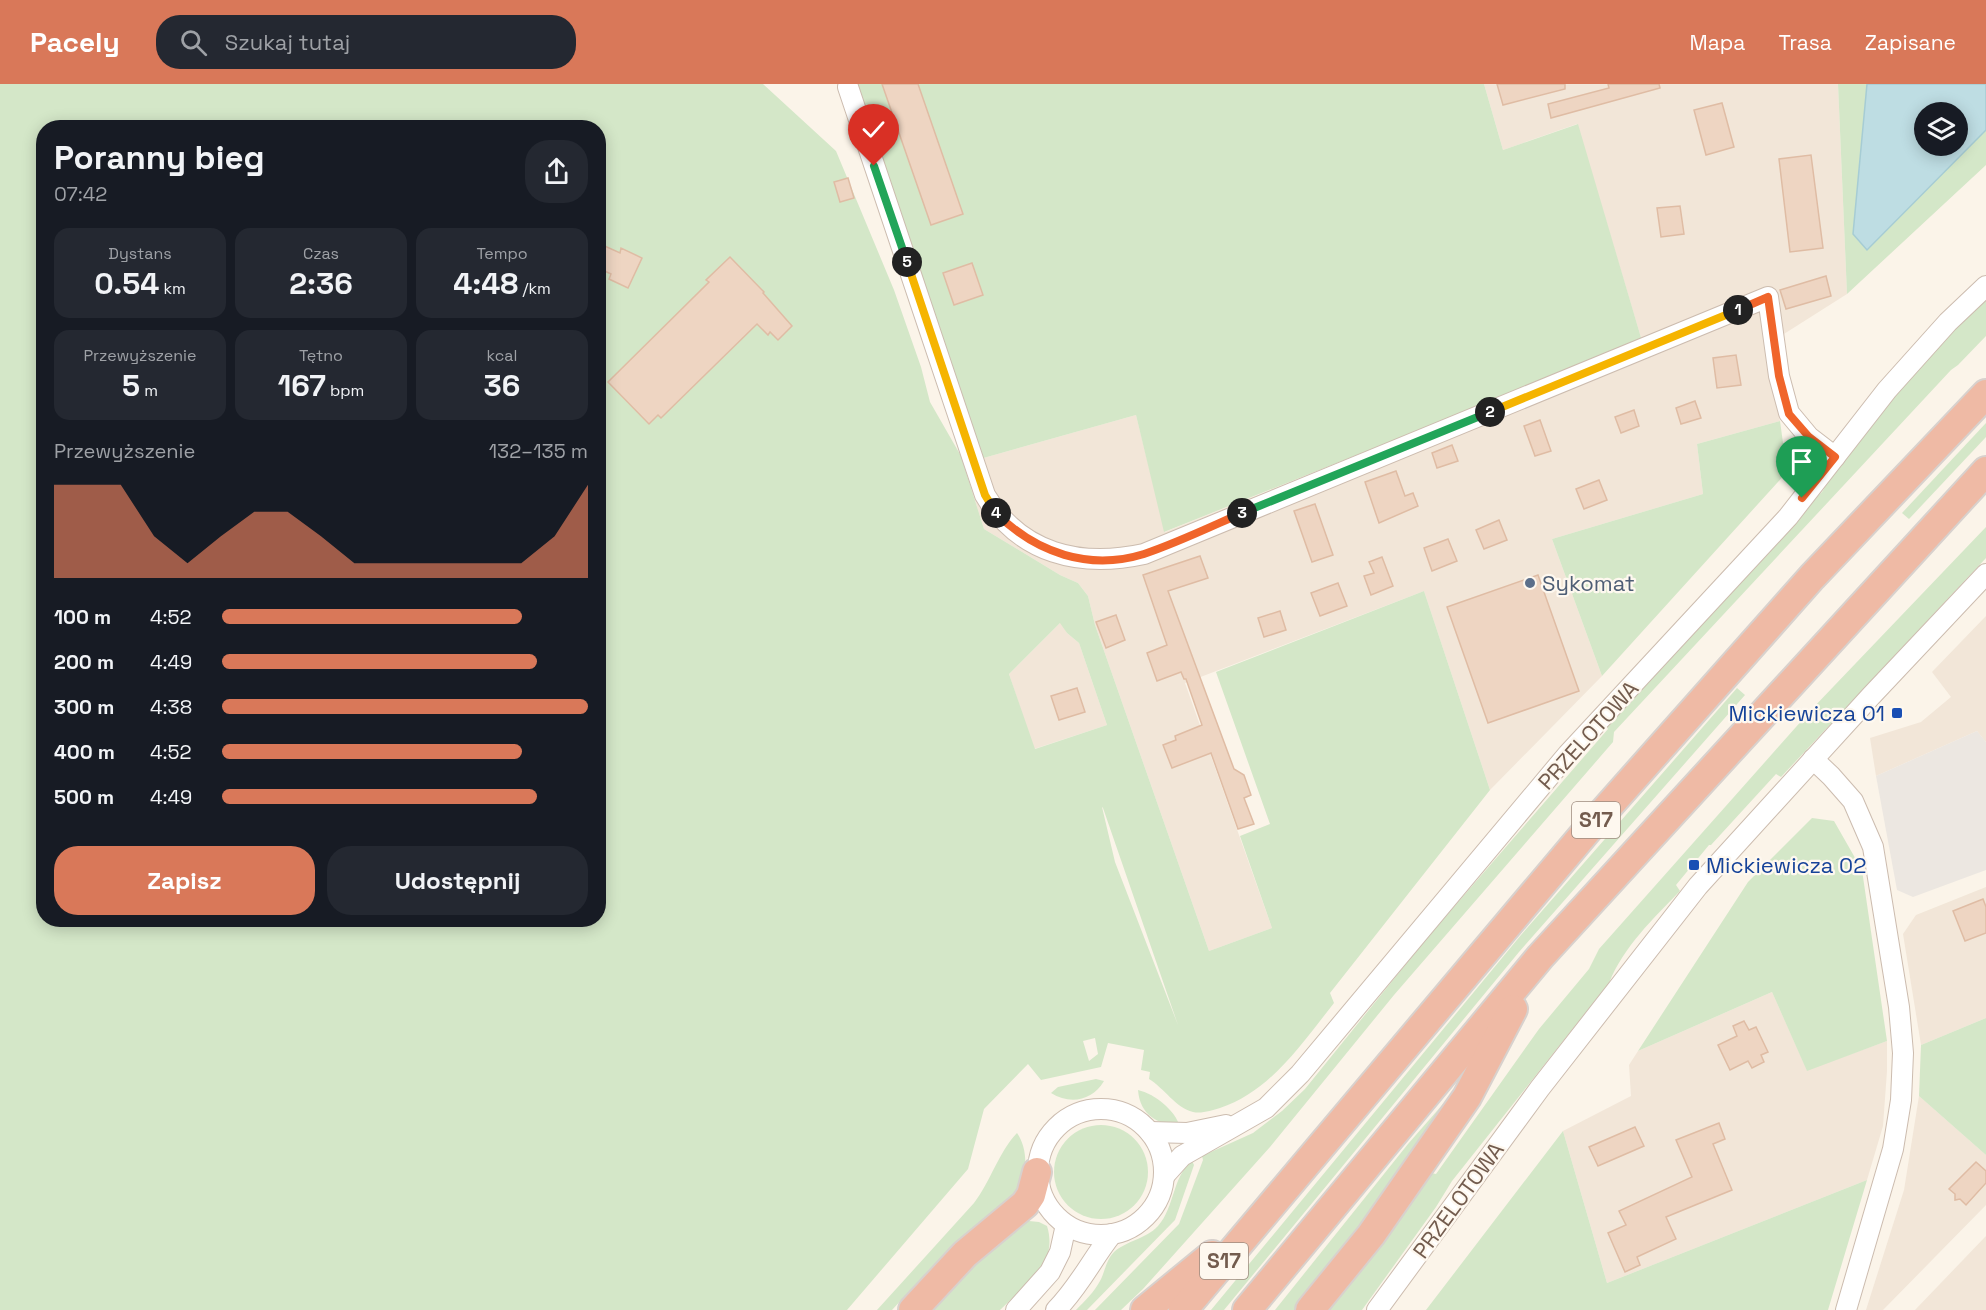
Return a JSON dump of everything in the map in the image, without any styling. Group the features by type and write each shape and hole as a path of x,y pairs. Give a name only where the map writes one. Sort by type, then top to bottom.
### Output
{"highway":[{"name":"S17","path":"1183,1310 1590,827 1812,577 1986,394"},
{"name":"S17","path":"1247,1310 1540,957 1986,471"},
{"path":"1310,1310 1371,1235 1467,1097 1540,957"},
{"path":"913,1310 972,1248 1025,1204 1031,1195 1037,1172"},
{"path":"1145,1310 1265,1212"}],"street":[{"path":"848,87 985,495 995,512 1010,527 1040,547 1066,556 1120,559 1144,554 1768,297 1779,376 1789,414 1809,437 1835,457"},
{"name":"PRZELOTOWA","path":"1164,1176 1182,1156 1266,1108 1300,1074 1568,754 1788,517 1887,390 1923,348 1986,286"},
{"name":"PRZELOTOWA","path":"1377,1310 1540,1088 1698,886 1986,574"},
{"path":"1813,759 1853,801 1874,847 1899,1007 1903,1053 1901,1100 1893,1149 1846,1310"},
{"path":"1094,1109 1116,1110 1135,1118 1150,1132 1160,1148 1164,1176 1161,1191 1150,1211 1133,1226 1112,1234 1088,1234 1066,1225 1054,1215 1039,1188 1037,1172 1041,1151 1048,1136 1062,1122 1078,1113 1094,1109"},
{"name":"PRZELOTOWA","path":"1150,1132 1187,1133 1249,1119"},
{"path":"1016,1310 1050,1272 1060,1252 1066,1225"},
{"path":"1056,1310 1082,1279 1098,1251 1112,1234"}],"shaded area":[{"path":"1484,84 1838,84 1847,294 1765,346 1780,421 1697,444 1703,494 1552,539 1602,676 1490,790 1424,591 1185,683 1272,928 1209,951 1095,625 1088,596 1078,583 1060,575 984,529 961,456 980,459 1136,415 1165,532 1642,341 1577,124 1503,150"},
{"path":"1986,616 1986,742 1977,731 1876,776 1870,738 1921,722 1951,697 1932,672"},
{"path":"1061,622 1067,633 1079,643 1107,725 1034,749 1009,674"},
{"path":"1977,731 1986,742 1986,870 1913,897 1897,890 1876,776"},
{"path":"1986,887 1986,1018 1921,1045 1903,934 1916,915"},
{"path":"1772,992 1807,1070 1887,1041 1883,1126 1867,1180 1607,1283 1563,1131 1631,1096 1629,1065 1638,1051"},
{"path":"1919,1096 1986,1155 1986,1205 1883,1310 1866,1310 1904,1190"},
{"path":"1986,1236 1986,1310 1915,1310"}],"green space":[{"path":"0,84 763,84 836,151 894,290 921,367 930,402 961,456 984,529 1060,575 1078,583 1088,596 1095,625 1209,951 1272,928 1240,836 1270,824 1216,672 1424,591 1490,790 1330,993 1334,1003 1310,1034 1284,1064 1255,1090 1220,1108 1203,1112 1187,1110 1149,1079 1150,1072 1141,1070 1144,1050 1108,1043 1101,1067 1041,1080 1028,1064 984,1109 968,1169 847,1310 0,1310","holes":["1060,623 1067,633 1079,643 1107,725 1035,749 1009,674","1103,808 1178,1025 1115,862","1095,1038 1098,1054 1089,1061 1083,1041"]},
{"path":"855,84 1484,84 1503,150 1578,124 1642,341 1164,532 1136,415 980,459"},
{"path":"1838,84 1867,84 1853,233 1867,249 1960,156 1968,156 1968,148 1986,130 1986,165 1847,294"},
{"path":"1986,298 1986,336 1951,370 1614,732 1613,742 1394,995 1270,1147 1143,1289 1121,1310 1095,1310 1179,1224 1203,1160 1202,1156 1253,1133 1282,1111 1305,1089 1427,938 1608,729 1606,726 1822,492 1890,400 1927,357"},
{"path":"1780,421 1787,472 1602,676 1552,539 1703,494 1697,444"},
{"path":"1986,423 1986,437 1909,519 1902,513"},
{"path":"1986,527 1986,558 1781,777 1776,774 1709,845 1676,885 1680,891 1631,945 1609,983 1452,1181 1362,1310 1328,1310 1431,1173 1436,1174 1539,1029 1589,969 1599,949 1812,709"},
{"path":"1737,688 1745,695 1519,952 1224,1310 1211,1310 1521,935"},
{"path":"1812,818 1834,821 1862,870 1887,1041 1807,1071 1772,992 1638,1051 1748,882"},
{"path":"1986,1018 1986,1155 1919,1096 1921,1045"},
{"path":"1096,1079 1104,1081 1087,1097 1073,1100 1051,1093 1058,1087"},
{"path":"1457,1088 1337,1258 1295,1310 1275,1310 1408,1144"},
{"path":"1138,1090 1164,1104 1174,1115 1180,1127 1157,1121 1151,1117 1142,1106"},
{"path":"1101,1125 1119,1128 1134,1139 1145,1154 1148,1172 1145,1190 1134,1205 1119,1216 1101,1219 1083,1216 1068,1205 1057,1190 1054,1172 1057,1154 1068,1139 1083,1128"},
{"path":"1563,1131 1607,1283 1867,1180 1828,1310 1426,1310"},
{"path":"1017,1133 1024,1149 1025,1167 1020,1184 1009,1198 1011,1201 919,1285 916,1284 892,1310 877,1310 974,1203 1005,1149"},
{"path":"1192,1161 1194,1165 1175,1220 1087,1310 1076,1310 1098,1285 1114,1252 1148,1234 1158,1226 1168,1210 1181,1175"},
{"path":"1029,1221 1047,1226 1048,1252 1044,1263 1029,1283 1000,1310 930,1310 990,1245 1003,1234"}],"water":[{"path":"1867,84 1986,84 1986,130 1968,148 1968,102 1914,102 1914,156 1960,156 1867,250 1853,234"}],"building":[{"path":"882,84 918,84 963,214 931,225"},
{"path":"1497,84 1565,84 1565,89 1503,105"},
{"path":"1608,84 1659,84 1660,88 1551,118 1548,104 1609,88"},
{"path":"1722,103 1734,147 1706,155 1694,110"},
{"path":"1811,155 1823,248 1790,252 1779,159"},
{"path":"848,178 854,198 840,202 834,182"},
{"path":"1680,206 1684,234 1661,237 1657,208"},
{"path":"606,247 620,253 621,248 642,258 628,288 609,279 611,274 606,272"},
{"path":"730,257 764,292 792,326 778,340 770,332 768,335 757,324 661,418 658,415 649,424 608,382 709,282 706,280"},
{"path":"972,263 983,295 954,305 943,273"},
{"path":"1826,276 1831,296 1786,309 1780,290"},
{"path":"1736,355 1741,385 1717,388 1713,358"},
{"path":"1695,401 1701,418 1681,424 1676,408"},
{"path":"1634,410 1639,426 1621,433 1615,417"},
{"path":"1540,420 1551,451 1535,456 1524,426"},
{"path":"1452,445 1458,461 1437,468 1432,453"},
{"path":"1396,471 1405,496 1413,493 1418,506 1379,523 1365,482"},
{"path":"1599,480 1607,500 1584,509 1576,489"},
{"path":"1315,504 1333,555 1312,562 1294,511"},
{"path":"1499,520 1507,540 1484,549 1476,530"},
{"path":"1448,539 1457,561 1432,571 1424,548"},
{"path":"1200,556 1208,578 1168,591 1234,769 1244,775 1251,795 1244,798 1254,824 1238,829 1211,753 1172,768 1163,745 1176,740 1175,736 1202,725 1186,679 1181,672 1157,681 1147,653 1167,645 1143,575"},
{"path":"1382,557 1393,586 1371,595 1364,576 1374,573 1369,562"},
{"path":"1538,575 1579,691 1488,723 1447,607"},
{"path":"1338,583 1347,606 1320,616 1311,593"},
{"path":"1280,611 1286,630 1264,637 1258,618"},
{"path":"1116,615 1125,640 1106,648 1096,622"},
{"path":"1077,688 1085,712 1059,720 1051,696"},
{"path":"1983,899 1986,907 1986,933 1965,941 1953,911"},
{"path":"1744,1021 1749,1030 1756,1027 1768,1052 1761,1055 1764,1062 1752,1068 1748,1061 1730,1070 1718,1045 1737,1036 1733,1026"},
{"path":"1719,1123 1725,1139 1713,1144 1732,1190 1666,1217 1676,1239 1637,1257 1640,1265 1625,1272 1608,1233 1626,1225 1619,1211 1692,1177 1676,1140"},
{"path":"1635,1127 1644,1146 1598,1166 1589,1147"},
{"path":"1976,1162 1986,1171 1986,1183 1966,1205 1960,1199 1955,1200 1955,1194 1949,1189"}],"place":[{"name":"Sykomat","path":"1530,583"},
{"name":"Mickiewicza 01","path":"1897,713"},
{"name":"Mickiewicza 02","path":"1694,865"}],"route":[{"path":"874,166 985,495 995,512 1010,527 1040,547 1066,556 1095,559 1120,559 1144,554 1768,297 1779,376 1789,414 1809,437 1835,457 1802,498"}]}
